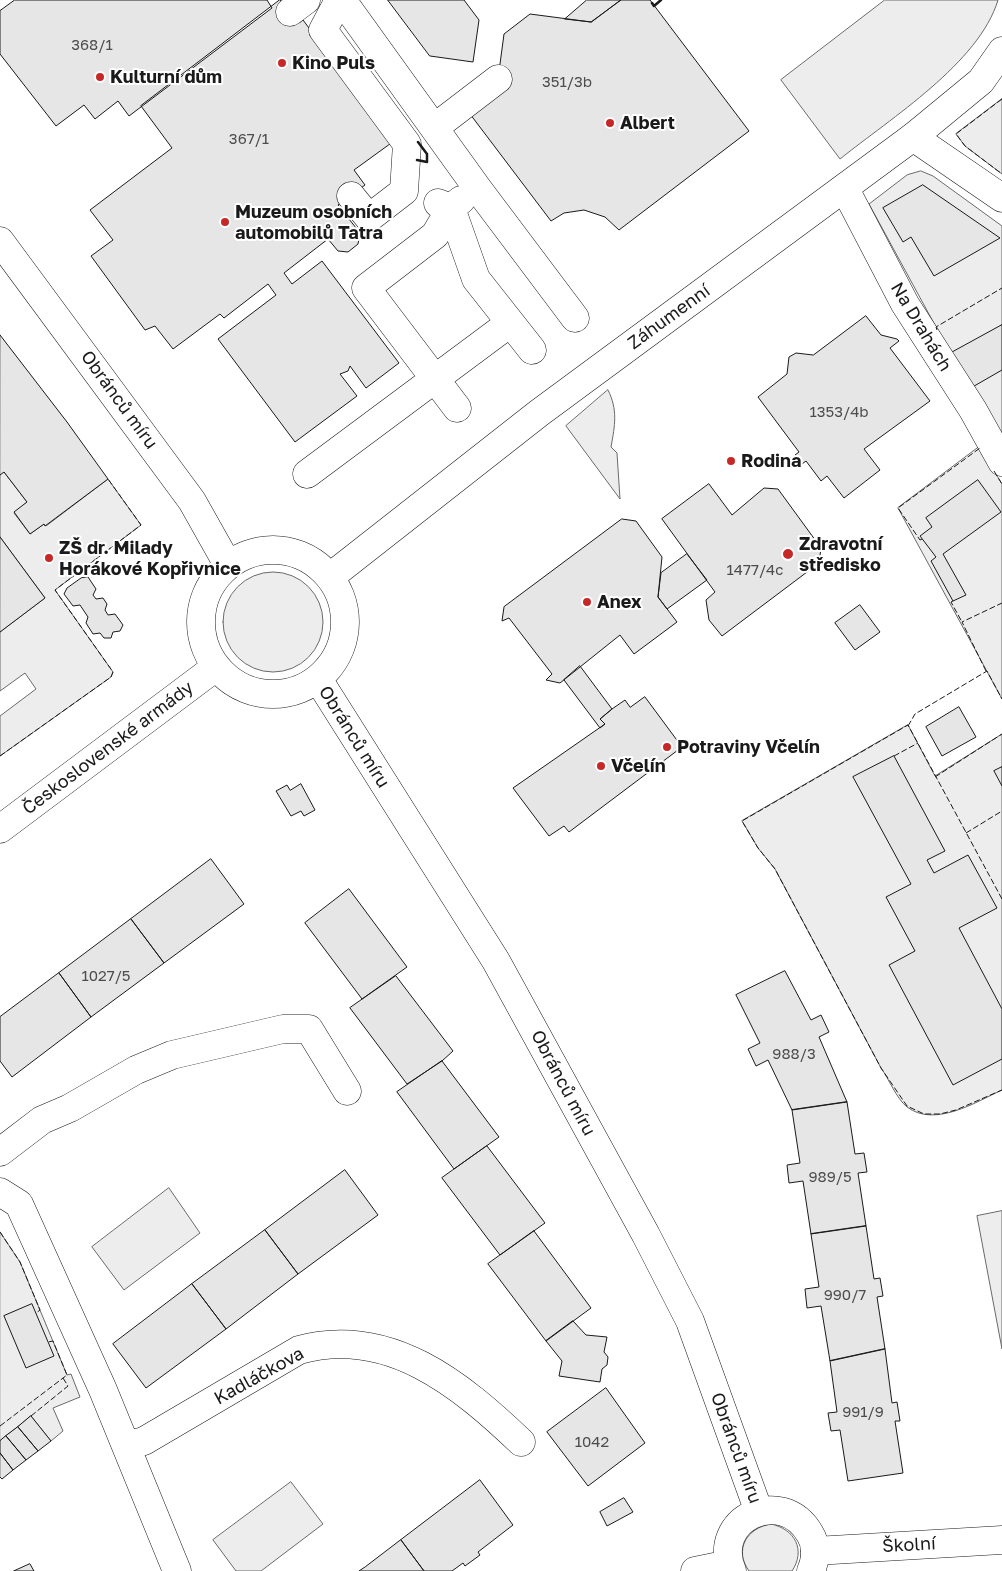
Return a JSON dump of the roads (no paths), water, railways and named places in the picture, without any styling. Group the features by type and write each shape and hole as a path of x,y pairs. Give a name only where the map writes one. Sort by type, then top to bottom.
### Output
{"street":[{"path":"457,408 366,288 435,235 427,199 407,144 323,30 340,0 574,318"},
{"name":"Záhumenní","path":"330,577 539,413 845,189 912,137 981,82 1002,51"},
{"path":"434,128 498,79"},
{"path":"912,137 1002,198"},
{"path":"351,196 369,218 427,199 478,189"},
{"name":"Na Drahách","path":"845,189 905,304 976,416 1002,462"},
{"path":"427,199 476,279 532,350"},
{"name":"Obránců míru","path":"0,241 192,501 228,565"},
{"path":"307,474 510,323"},
{"name":"Obránců míru","path":"281,550 308,559 330,577 342,603 345,631 336,658 318,679 293,692 264,695 237,686 216,667 203,642 200,614 209,587 228,565 253,552 281,550"},
{"name":"Československé armády","path":"0,829 216,667"},
{"name":"Obránců míru","path":"318,679 496,960 646,1235 690,1321 759,1512"},
{"path":"0,1152 42,1120 70,1108 136,1070 172,1055 284,1029 309,1029 347,1091"},
{"path":"0,1192 19,1204 126,1446 177,1571"},
{"name":"Kadláčkova","path":"126,1446 144,1441 299,1350 313,1346 345,1345 360,1346 389,1353 440,1374 484,1408 521,1442"},
{"name":"Obránců míru","path":"730,1567 728,1548 732,1534 741,1522 759,1512 768,1510 782,1511 795,1516 805,1526 812,1538 813,1561"},
{"name":"Školní","path":"813,1561 1002,1540"},
{"path":"695,1571 730,1567"}],"place":[{"name":"Kino Puls","path":"282,63"},
{"name":"Kulturní dům","path":"100,77"},
{"name":"Albert","path":"610,123"},
{"name":"Muzeum osobních automobilů Tatra","path":"225,222"},
{"name":"Rodina","path":"731,461"},
{"name":"Zdravotní středisko","path":"788,554"},
{"name":"ZŠ dr. Milady Horákové Kopřivnice","path":"49,558"},
{"name":"Anex","path":"587,602"},
{"name":"Potraviny Včelín","path":"667,747"},
{"name":"Včelín","path":"601,766"}]}
